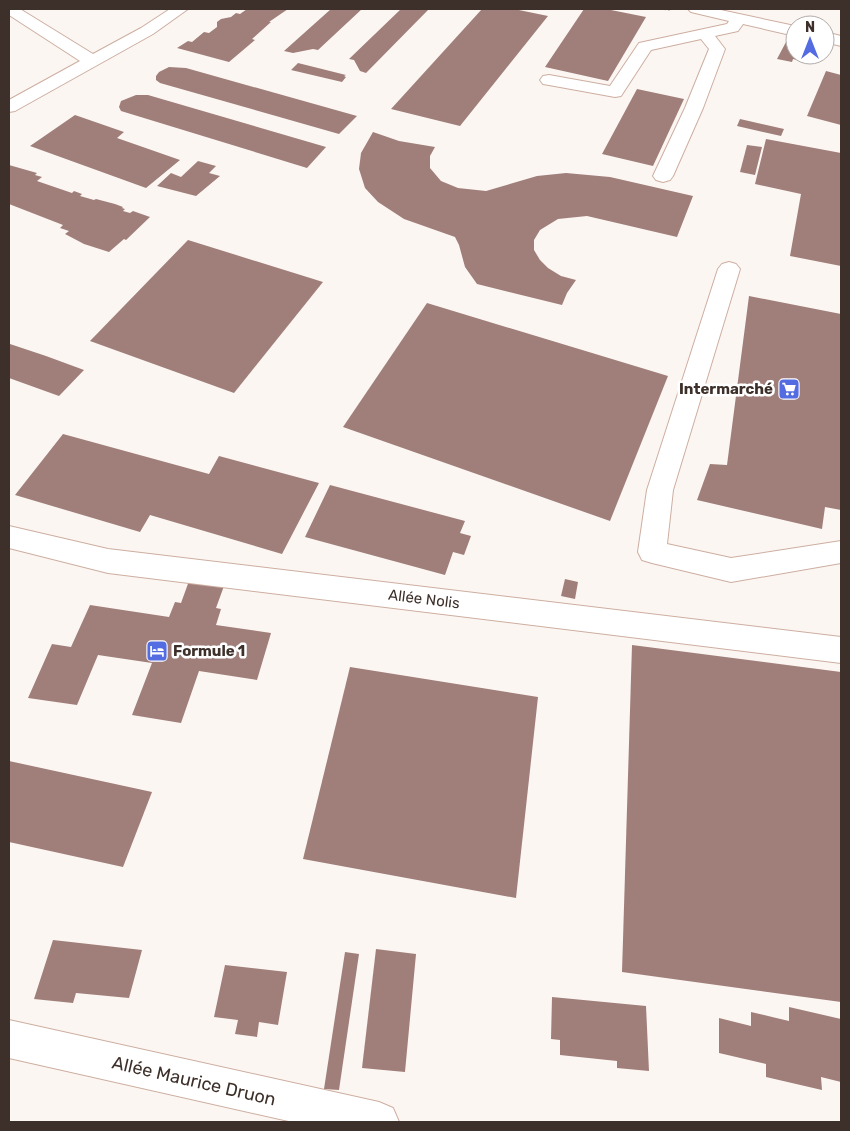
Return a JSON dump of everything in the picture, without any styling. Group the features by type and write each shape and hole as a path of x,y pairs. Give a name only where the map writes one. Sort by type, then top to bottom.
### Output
{"street":[{"path":"10,9 92,61"},
{"path":"9,107 147,31 180,9"},
{"path":"696,9 785,29"},
{"path":"549,80 615,92 645,46 732,28 739,18"},
{"path":"664,176 694,108 717,48 704,33"},
{"path":"729,269 660,490 652,552 731,570 841,552"},
{"name":"Allée Nolis","path":"9,537 108,561 841,650"},
{"name":"Allée Maurice Druon","path":"9,1039 379,1122"}],"building":[{"path":"247,9 288,9 269,22 271,22 252,39 255,40 229,62 177,48 188,41 192,42 204,32 209,33 217,27 217,22 221,19 231,17 236,13 240,14"},
{"path":"331,9 362,9 318,50 313,49 293,53 284,51"},
{"path":"401,9 429,9 366,73 360,71 354,60 349,59"},
{"path":"482,9 514,9 548,16 460,126 391,109"},
{"path":"584,9 606,9 646,17 608,81 545,67"},
{"path":"785,44 785,61 777,59"},
{"path":"298,63 346,75 344,76 346,77 342,82 291,70"},
{"path":"169,67 186,68 357,116 339,134 160,83 156,80 159,72"},
{"path":"826,71 841,75 841,125 807,116"},
{"path":"637,89 684,99 653,166 602,154"},
{"path":"136,95 148,95 326,147 307,168 121,111 119,107 121,101"},
{"path":"75,115 124,132 117,138 180,160 146,188 30,146"},
{"path":"740,119 784,129 781,136 737,126"},
{"path":"373,132 399,141 435,147 430,156 430,168 441,181 458,188 486,191 537,176 566,173 610,177 693,196 677,237 587,216 558,219 540,230 534,240 534,250 540,260 548,268 561,276 576,280 567,293 562,305 477,284 465,267 455,237 404,219 378,202 365,188 359,169 361,153"},
{"path":"766,139 841,153 841,266 790,256 801,194 755,184"},
{"path":"747,145 762,147 755,175 740,172"},
{"path":"198,161 216,166 209,173 220,176 196,196 157,186 171,173 181,177"},
{"path":"9,165 37,173 35,175 42,177 37,181 72,193 74,191 82,194 80,196 115,204 123,207 125,209 123,211 130,213 133,211 150,217 126,240 124,239 109,252 84,244 65,234 69,231 60,228 63,225 9,204"},
{"path":"188,240 323,282 234,393 90,341"},
{"name":"Intermarché","path":"749,296 841,314 841,510 825,507 822,529 697,500 710,464 727,465"},
{"path":"427,303 668,376 610,521 343,427"},
{"path":"10,344 84,370 59,396 9,378"},
{"path":"63,434 209,474 219,456 319,483 282,554 150,515 140,532 15,495"},
{"path":"330,485 465,521 460,533 471,536 464,555 453,552 445,575 305,537"},
{"path":"565,579 578,582 575,599 561,596"},
{"name":"Formule 1","path":"189,581 224,586 216,608 221,609 216,625 271,633 257,680 199,671 181,723 132,715 152,663 98,655 77,705 28,698 52,644 71,647 90,605 169,617 175,602 181,603"},
{"path":"632,645 841,672 841,1002 622,972"},
{"path":"350,667 538,697 516,898 303,859"},
{"path":"9,761 152,792 123,867 9,842"},
{"path":"53,940 142,950 129,998 76,993 73,1003 34,999"},
{"path":"376,949 416,954 405,1072 362,1068"},
{"path":"345,952 359,954 339,1090 324,1089"},
{"path":"225,965 287,972 278,1025 259,1022 257,1037 235,1034 238,1020 214,1017"},
{"path":"552,997 646,1006 649,1071 617,1068 617,1061 560,1055 560,1040 551,1039"},
{"path":"789,1007 841,1019 841,1082 821,1077 822,1090 766,1077 766,1064 719,1053 719,1018 751,1026 751,1012 789,1021"}],"place":[{"name":"Intermarché","path":"789,389"},
{"name":"Formule 1","path":"157,651"}]}
